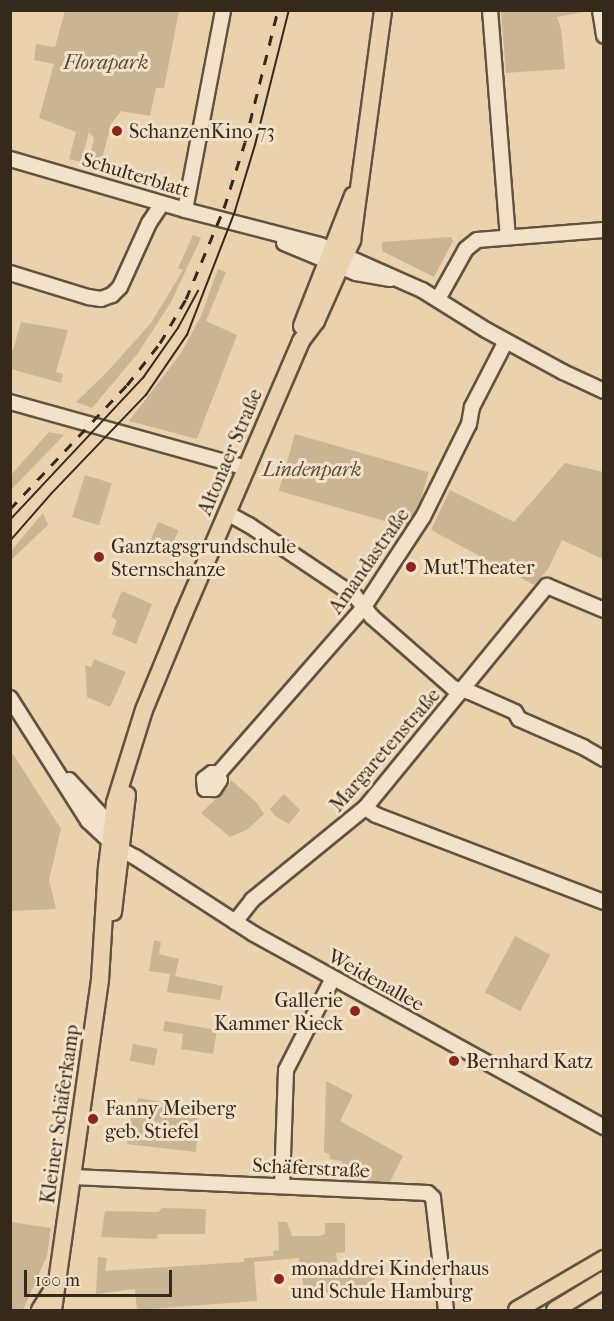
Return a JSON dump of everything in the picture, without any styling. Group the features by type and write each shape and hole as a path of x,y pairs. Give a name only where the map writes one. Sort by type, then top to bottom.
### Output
{"main road":[{"name":"Altonaer Straße","path":"120,843 118,789 144,710 301,341 302,327 356,223 357,187 383,10"},
{"name":"Kleiner Schäferkamp","path":"53,1311 54,1287 73,1177 104,946 107,862 120,843"},
{"name":"Kleiner Schäferkamp","path":"104,946 115,904 120,843"},
{"path":"518,1311 603,1259"},
{"path":"555,1311 603,1280"},
{"name":"Kleiner Schäferkamp","path":"40,1311 54,1287"}],"street":[{"path":"185,210 223,10"},
{"path":"490,10 508,237"},
{"path":"600,10 603,36"},
{"name":"Schulterblatt","path":"10,159 250,228 395,279 438,299 506,341 603,391"},
{"path":"10,273 88,297 101,299 112,295 120,288 149,223 162,204"},
{"path":"438,299 466,249 477,240 603,230"},
{"name":"Amandastraße","path":"218,774 364,607 423,517 470,424 472,407 506,341"},
{"path":"10,402 246,468"},
{"path":"227,513 243,521 353,595 451,687 514,712 519,719 583,747 603,759"},
{"name":"Margaretenstraße","path":"235,922 252,900 364,808 547,586 603,610"},
{"path":"10,698 58,770 88,821 107,862"},
{"path":"58,770 120,843"},
{"path":"364,808 376,815 603,902"},
{"path":"88,821 120,843"},
{"name":"Weidenallee","path":"120,843 235,922 603,1127"},
{"path":"282,1185 286,1070 333,978"},
{"name":"Schäferstraße","path":"73,1177 428,1193 433,1197 446,1311"}],"green space":[{"path":"589,10 557,17 561,29 565,69 506,73 501,11"},
{"name":"Florapark","path":"65,11 179,11 164,88 156,88 150,116 121,111 111,124 102,159 95,158 92,166 88,165 94,138 89,132 81,162 69,159 76,132 39,118 54,64 34,60 36,44 55,47"},
{"path":"193,235 201,238 171,302 138,353 92,408 76,402 108,371 151,323 183,270 178,268"},
{"path":"451,237 453,241 434,277 382,251 382,242"},
{"path":"218,269 226,272 206,321 237,335 197,439 129,421 181,353 201,316"},
{"path":"21,322 68,330 56,372 63,374 61,383 11,369 11,350 13,350"},
{"path":"49,432 64,435 11,490 11,475"},
{"name":"Lindenpark","path":"295,434 429,472 412,529 279,491"},
{"path":"565,463 603,472 603,559 562,540 548,569 534,585 431,530 450,490 514,522"},
{"path":"85,475 112,483 99,525 72,517"},
{"path":"43,513 48,525 11,560 11,551"},
{"path":"158,522 178,530 170,551 150,542"},
{"path":"122,591 152,604 136,644 112,634 117,620 111,617"},
{"path":"94,659 126,672 110,707 87,697 85,665 91,667"},
{"path":"11,751 61,829 49,880 56,909 11,911"},
{"path":"231,780 256,802 264,814 248,829 230,837 201,813 229,786"},
{"path":"284,794 300,810 289,824 275,816 270,809"},
{"path":"515,936 550,955 520,1011 485,993"},
{"path":"154,940 161,942 159,954 179,959 175,976 223,986 220,1000 167,992 170,974 149,971"},
{"path":"165,1021 217,1030 213,1054 181,1049 183,1034 163,1031"},
{"path":"133,1044 158,1049 154,1065 130,1061"},
{"path":"326,1081 353,1095 340,1121 403,1156 389,1184 341,1181 342,1161 330,1159 329,1154 324,1152"},
{"path":"138,1098 198,1108 196,1152 127,1144 133,1104 136,1105"},
{"path":"162,1208 206,1209 205,1234 158,1234 157,1239 101,1237 105,1211 158,1212"},
{"path":"10,1222 51,1228 47,1256 23,1310 11,1310"},
{"path":"278,1222 287,1222 292,1236 319,1236 325,1234 325,1223 345,1223 345,1252 336,1253 339,1277 374,1274 376,1288 305,1294 299,1258 254,1262 257,1301 137,1310 135,1289 96,1294 98,1257 107,1258 105,1271 244,1262 244,1258 273,1256 273,1251 279,1250"}],"tram line":[{"path":"10,541 51,494 146,395 187,335 235,211 255,145 289,10"},
{"path":"10,520 143,378 178,328 198,291"}],"railway":[{"path":"10,509 127,385 160,343 186,299 224,208 245,142 278,10"}],"place":[{"name":"SchanzenKino 73","path":"117,131"},
{"name":"Ganztagsgrundschule Sternschanze","path":"99,557"},
{"name":"Mut!Theater","path":"411,567"},
{"name":"Gallerie Kammer Rieck","path":"355,1011"},
{"name":"Bernhard Katz","path":"454,1061"},
{"name":"Fanny Meiberg geb. Stiefel","path":"93,1119"},
{"name":"monaddrei Kinderhaus und Schule Hamburg","path":"279,1279"}]}
